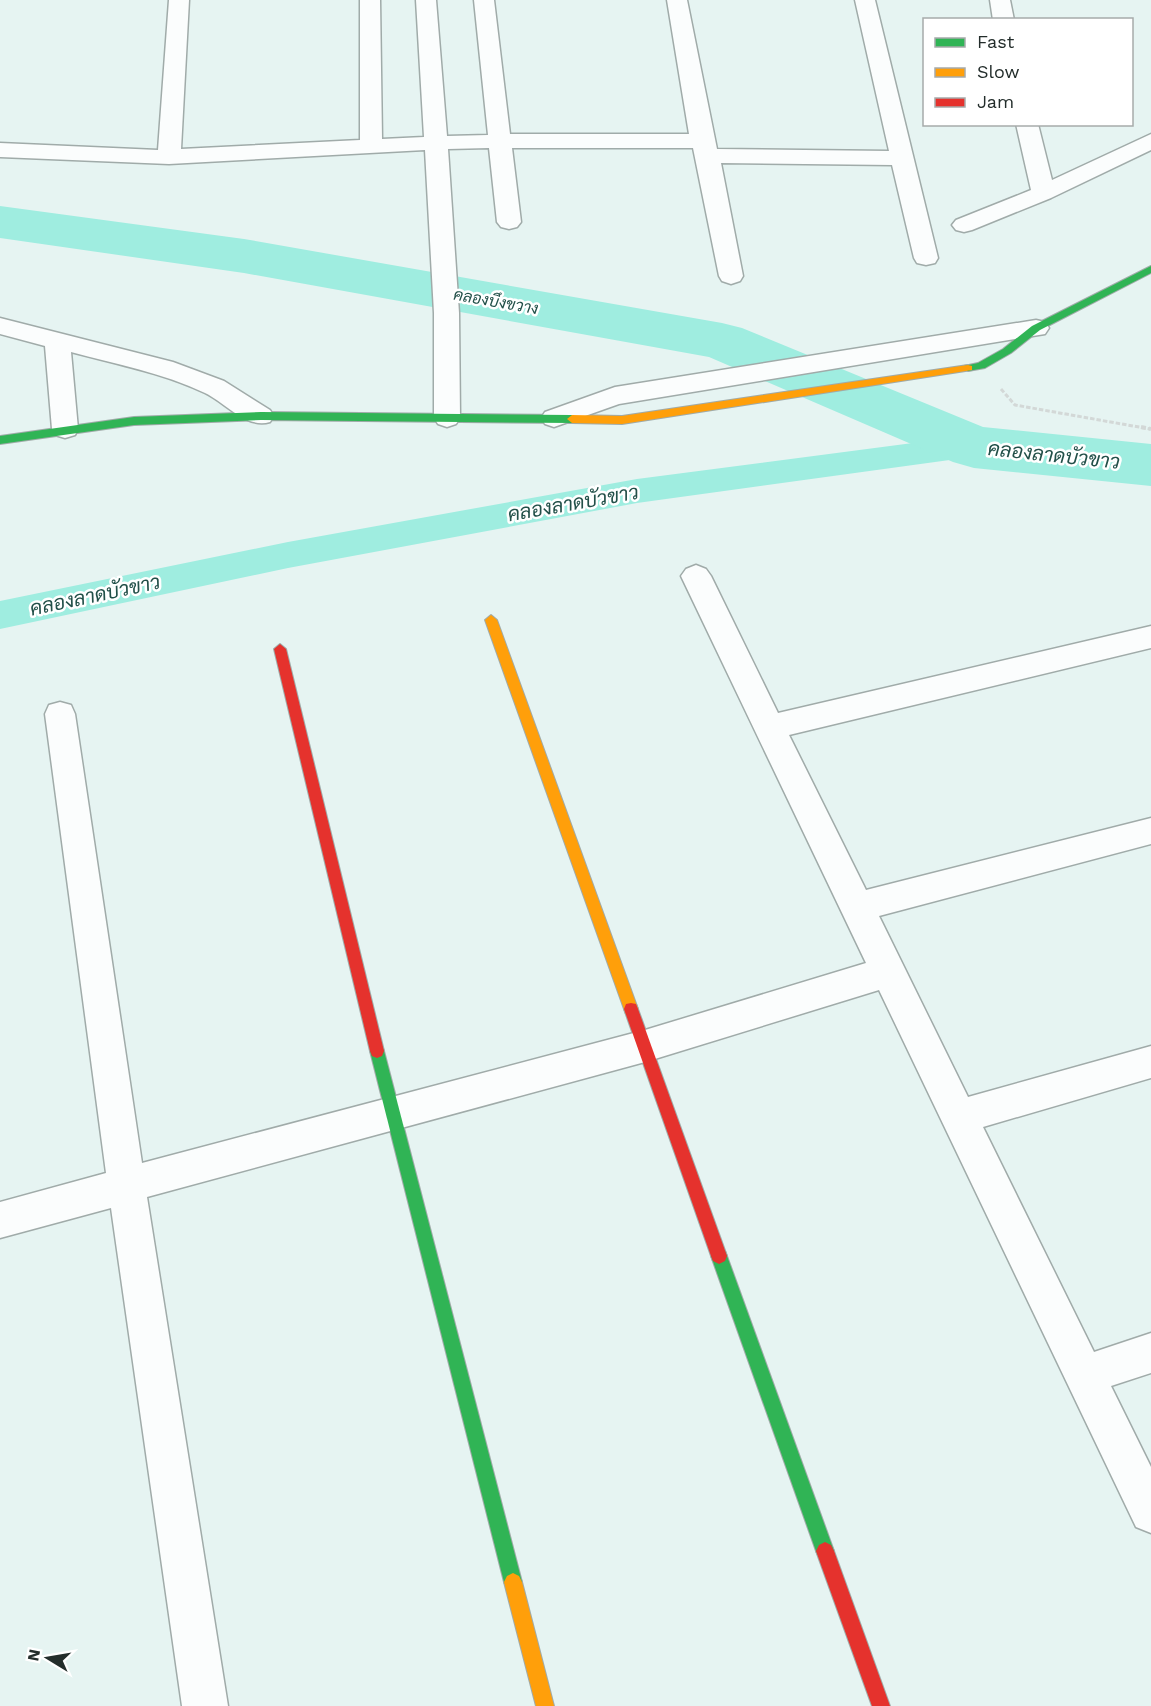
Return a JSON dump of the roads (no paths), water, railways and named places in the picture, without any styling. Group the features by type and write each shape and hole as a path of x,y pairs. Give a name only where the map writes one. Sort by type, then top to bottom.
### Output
{"street":[{"path":"169,157 178,0"},
{"path":"370,0 371,147"},
{"path":"426,0 449,350 447,418"},
{"path":"484,0 502,142 509,222"},
{"path":"677,0 732,276"},
{"path":"865,0 926,258"},
{"path":"1000,0 1004,18"},
{"path":"1027,126 1042,193"},
{"path":"0,150 169,157 434,142 571,139 705,149 901,158"},
{"path":"964,225 1042,193 1151,141"},
{"path":"618,408 981,366 1008,351 1036,328 1151,269"},
{"path":"0,326 174,372 214,387 261,416"},
{"path":"0,440 134,421 261,416 554,418 618,408 1036,328"},
{"path":"57,340 65,429"},
{"path":"696,576 1151,1512"},
{"path":"491,620 881,1706"},
{"path":"768,728 1151,637"},
{"path":"280,649 392,1112 545,1706"},
{"path":"60,714 126,1184 205,1706"},
{"path":"857,907 1151,831"},
{"path":"0,1220 392,1112 645,1046 890,971"},
{"path":"959,1116 1151,1062"},
{"path":"1085,1375 1151,1353"}],"waterway":[{"name":"คลองบึงขวาง","path":"0,222 244,256 722,341 974,447 1151,465"},
{"name":"คลองลาดบัวขาว","path":"0,615 288,555 637,491 974,447"}]}
